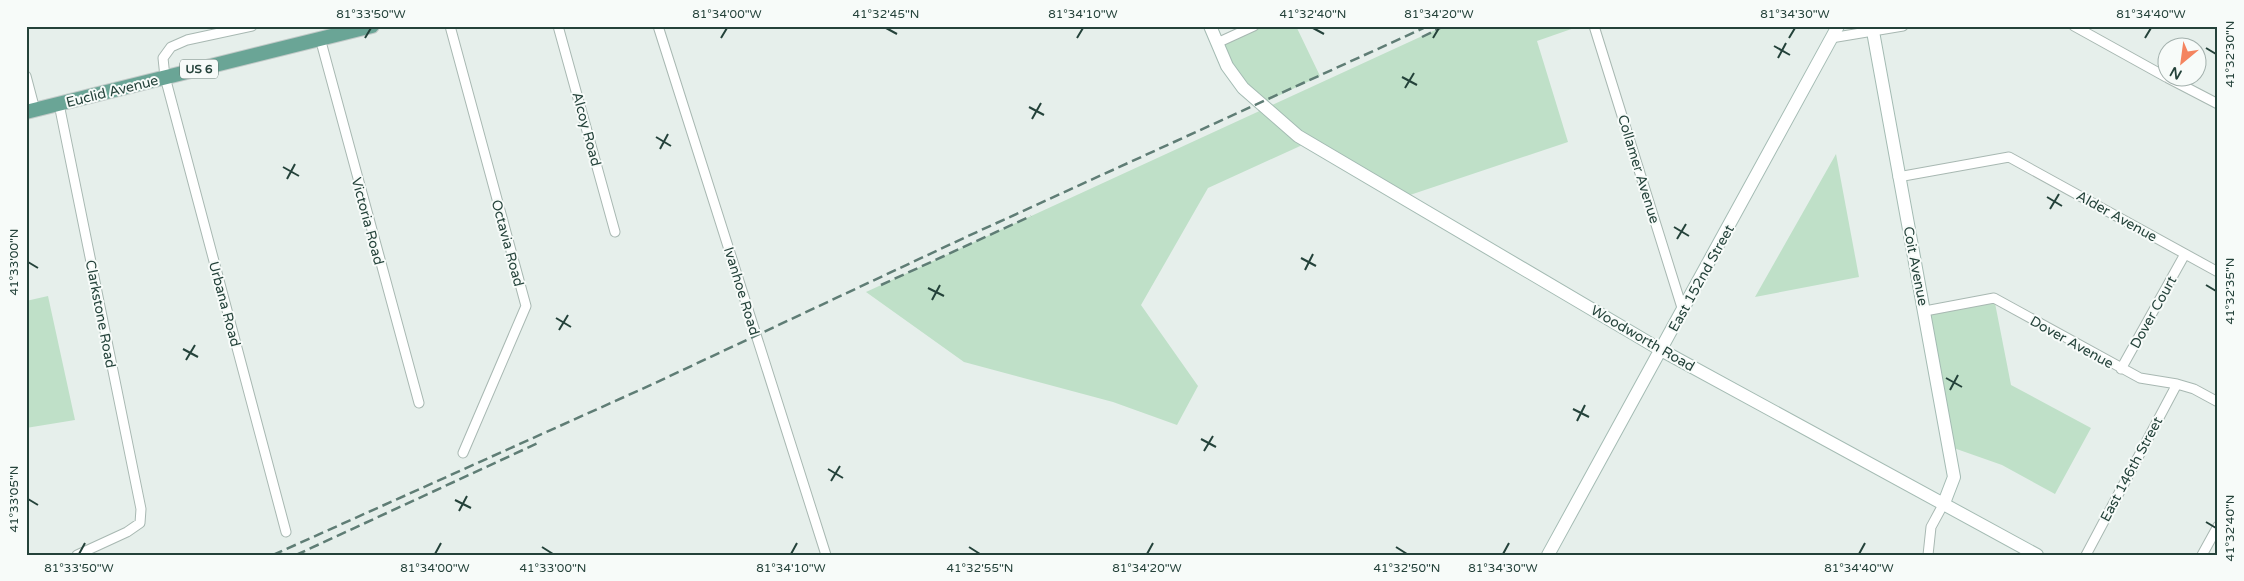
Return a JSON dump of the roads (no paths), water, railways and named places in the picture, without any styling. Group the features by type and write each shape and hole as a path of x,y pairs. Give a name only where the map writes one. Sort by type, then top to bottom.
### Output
{"main road":[{"name":"Euclid Avenue","path":"31,111 372,26"}],"street":[{"name":"Urbana Road","path":"252,26 188,40 171,47 163,58 165,77 286,532"},
{"name":"Octavia Road","path":"450,26 526,306 463,453"},
{"name":"Alcoy Road","path":"558,26 615,232"},
{"name":"Ivanhoe Road","path":"658,26 826,555"},
{"name":"Woodworth Road","path":"1210,26 1217,44 1235,77 1261,104 1298,136 1661,350 2037,555"},
{"path":"1217,44 1254,26"},
{"name":"Collamer Avenue","path":"1594,26 1683,311"},
{"path":"1834,32 1903,26"},
{"path":"2074,26 2156,71"},
{"name":"Coit Avenue","path":"1873,29 1898,177 1954,478 1944,503"},
{"name":"East 152nd Street","path":"1548,555 1834,32"},
{"name":"Victoria Road","path":"320,38 419,403"},
{"path":"26,76 31,111"},
{"path":"2188,88 2218,104"},
{"name":"Clarkstone Road","path":"59,104 141,510 140,523 128,532 77,555"},
{"name":"Alder Avenue","path":"1898,177 2009,157 2218,272"},
{"name":"Dover Court","path":"2121,369 2185,254"},
{"name":"Dover Avenue","path":"1924,311 1994,298 2140,378 2177,384 2194,389 2218,402"},
{"name":"East 146th Street","path":"2086,555 2177,384"},
{"path":"1928,555 1931,527 1944,503"},
{"path":"2202,555 2218,526"}],"railway":[{"path":"273,555 653,384 966,237 1428,26"},
{"path":"1422,37 1444,26"},
{"path":"881,285 1031,216"},
{"path":"296,555 538,443"}]}
